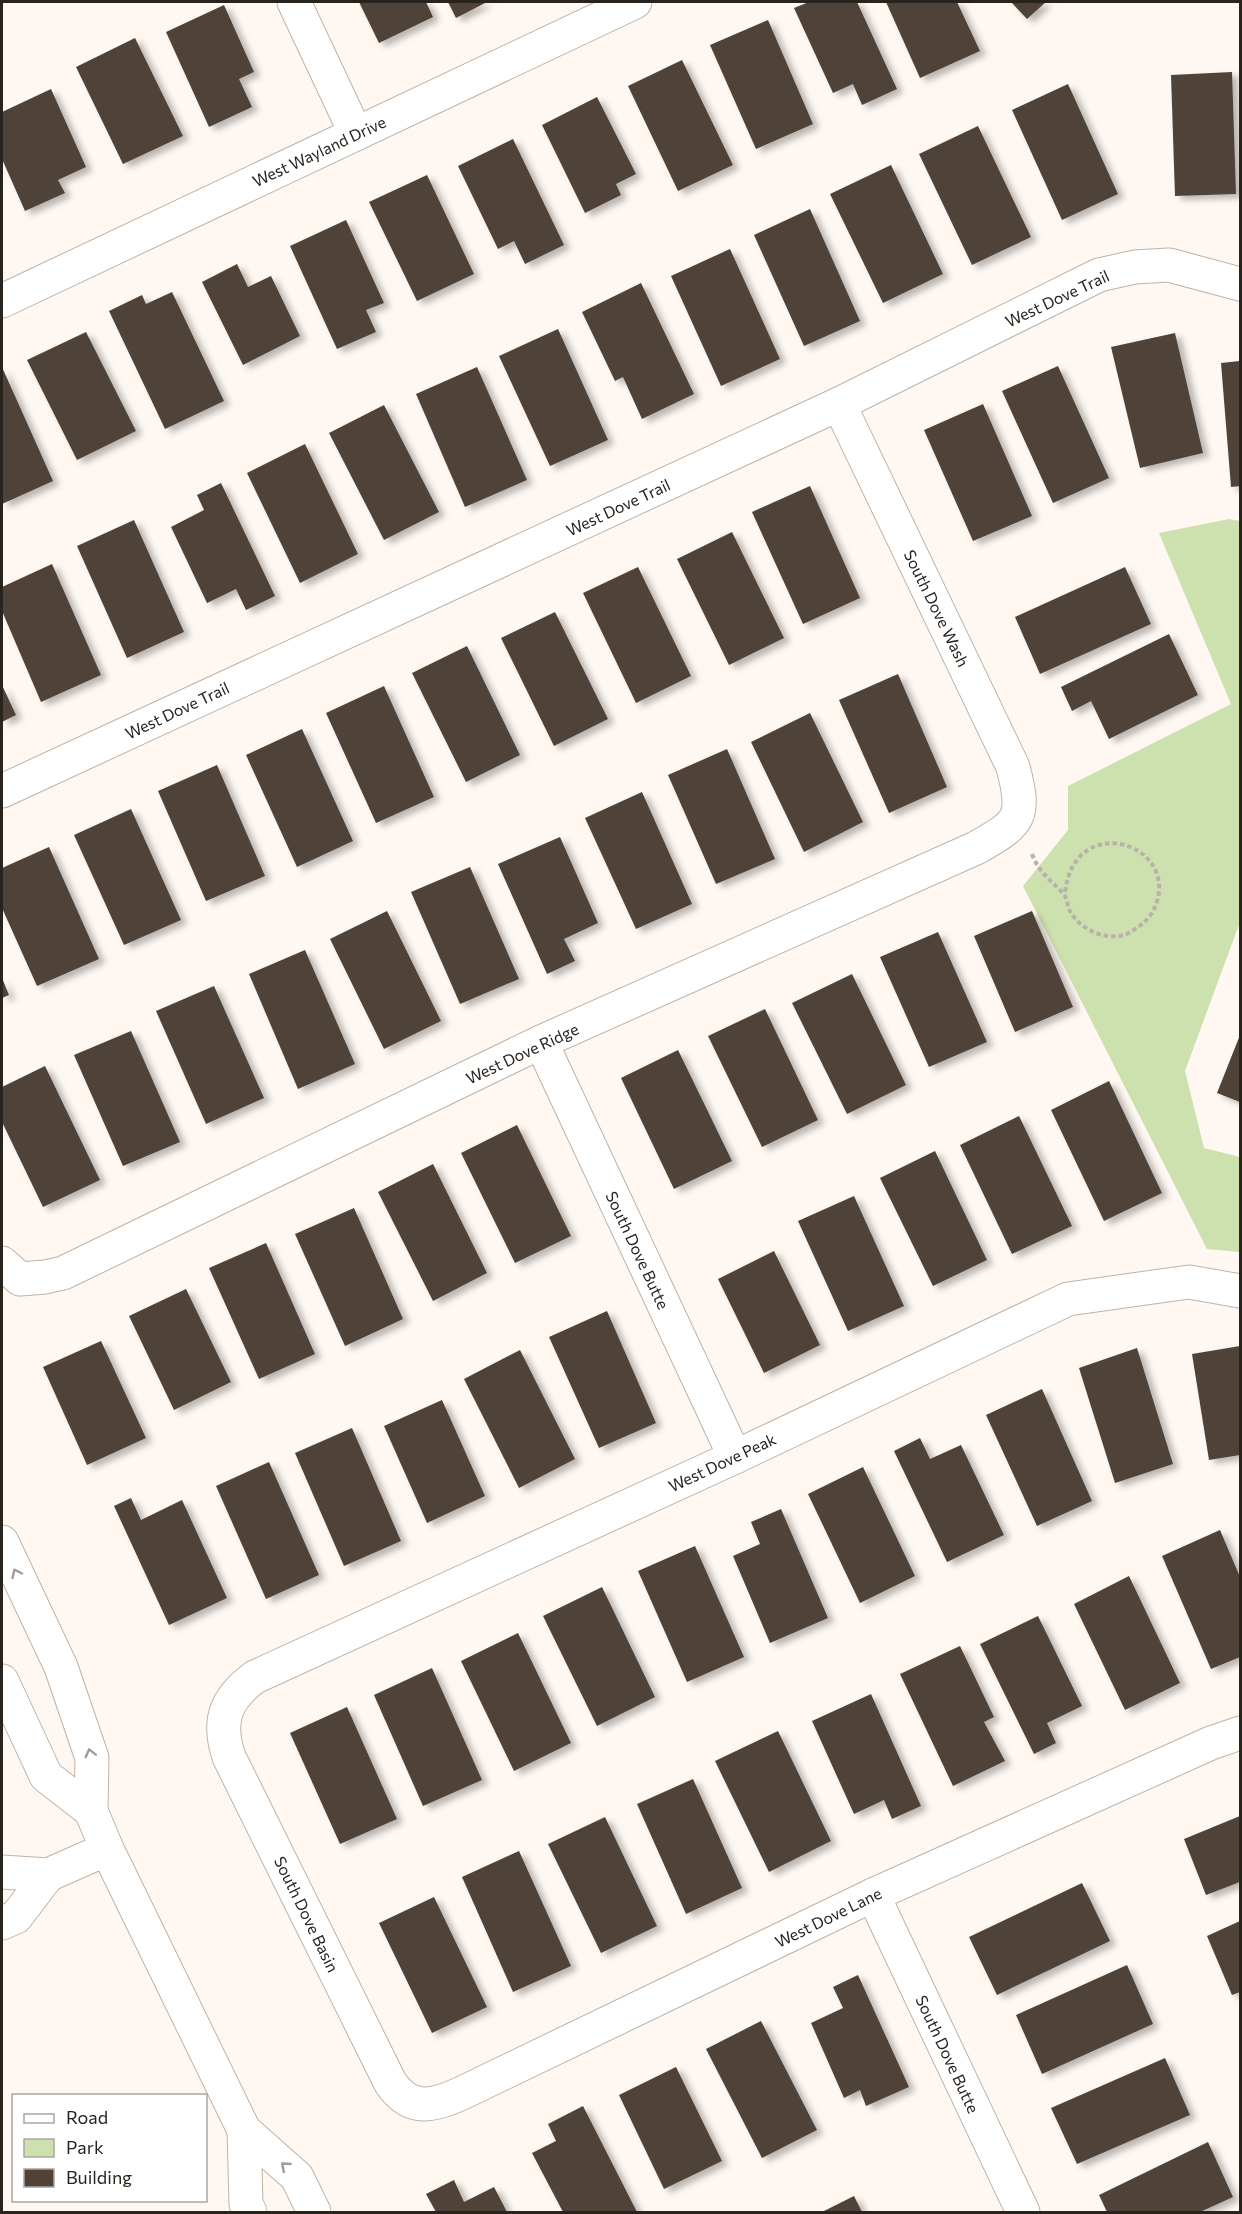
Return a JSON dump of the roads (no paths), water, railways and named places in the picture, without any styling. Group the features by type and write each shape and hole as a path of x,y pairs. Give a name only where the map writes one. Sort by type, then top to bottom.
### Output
{"street":[{"path":"294,2 356,134"},
{"name":"West Wayland Drive","path":"2,301 635,2"},
{"name":"West Dove Trail","path":"2,791 839,404 1100,275 1135,267 1169,266 1240,284"},
{"name":"South Dove Wash","path":"839,404 1013,767 1021,796 1018,816"},
{"name":"West Dove Ridge","path":"11,1271 45,1277 63,1273 541,1042 976,848 1004,833 1018,816"},
{"name":"South Dove Butte","path":"541,1042 735,1456"},
{"name":"West Dove Peak","path":"227,1709 237,1690 255,1677 735,1456 1068,1299 1189,1282 1240,1291"},
{"path":"2,1542 61,1667 92,1758 91,1811 107,1849 244,2130 297,2177 314,2212"},
{"path":"2,1681 46,1776 91,1811"},
{"name":"South Dove Basin","path":"227,1709 222,1728 226,1749 234,1767 390,2082 399,2093 418,2103"},
{"name":"West Dove Lane","path":"418,2103 429,2105 462,2093 873,1895 1211,1743 1240,1733"},
{"path":"2,1872 48,1875 107,1849"},
{"path":"2,1923 16,1917 48,1875"},
{"name":"South Dove Butte","path":"873,1895 1023,2212"},
{"path":"244,2130 246,2204 250,2212"}]}
